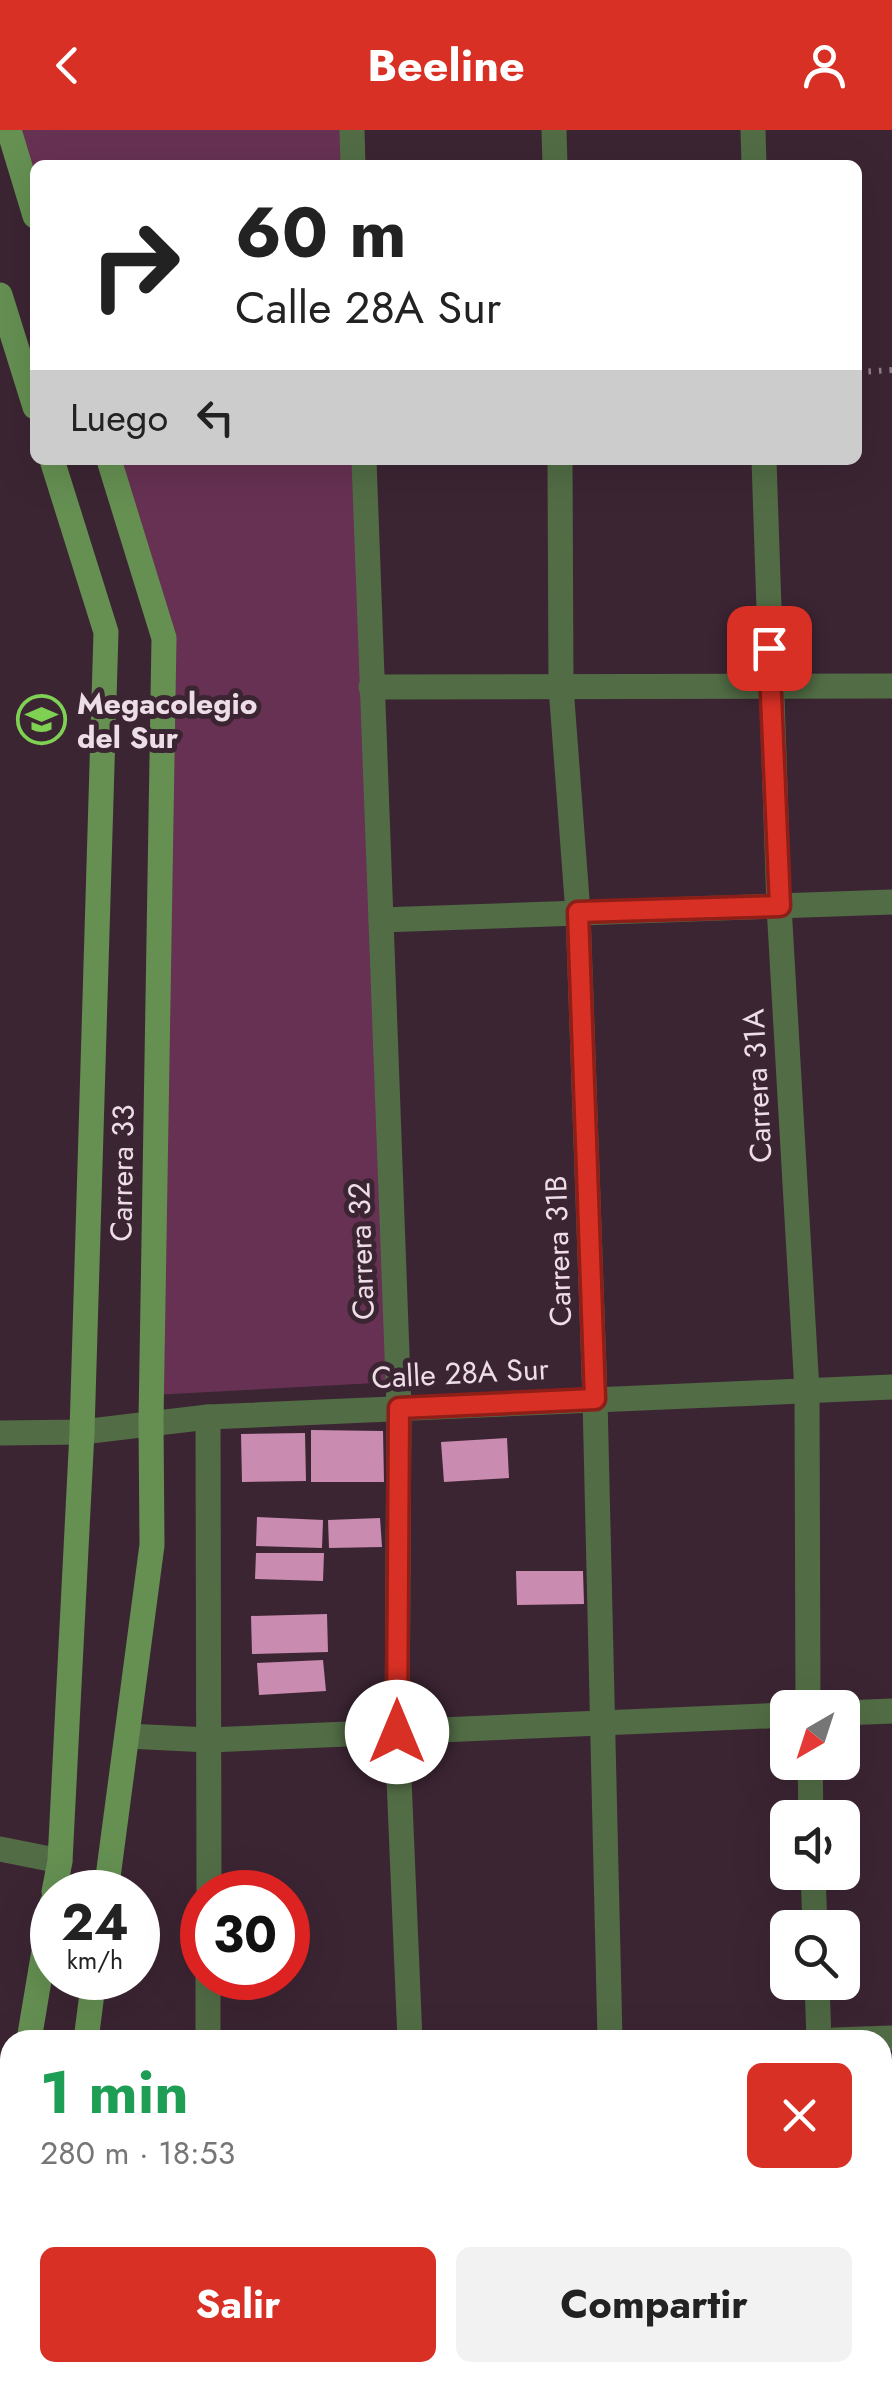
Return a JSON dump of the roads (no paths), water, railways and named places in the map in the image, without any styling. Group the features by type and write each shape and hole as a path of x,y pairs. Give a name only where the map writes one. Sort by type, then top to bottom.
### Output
{"main road":[{"path":"8,130 30,200"},
{"path":"0,295 30,391"},
{"name":"Carrera 33","path":"54,465 106,632 82,1432 58,1870"},
{"name":"Carrera 33","path":"109,1870 152,1545 164,638 111,465"},
{"path":"31,2030 36,2000"},
{"path":"87,2030 91,2000"}],"street":[{"path":"352,130 354,160"},
{"path":"554,130 555,160"},
{"path":"752,130 754,160"},
{"name":"Carrera 32","path":"364,465 399,1408 397,1732 410,2030"},
{"name":"Carrera 31B","path":"560,465 561,687 578,912 595,1399 610,2030"},
{"name":"Carrera 31A","path":"764,465 780,906 807,1391 808,1690"},
{"path":"372,687 892,686"},
{"path":"381,920 892,902"},
{"name":"Calle 28A Sur","path":"0,1433 82,1432 208,1417 892,1387"},
{"path":"208,1417 208,1870"},
{"path":"860,1712 892,1711"},
{"path":"126,1736 209,1740 770,1717"},
{"path":"0,1849 60,1862"},
{"path":"208,2000 208,2030"},
{"path":"818,2000 819,2030"}],"place":[{"name":"Megacolegio del Sur","path":"42,720"}]}
